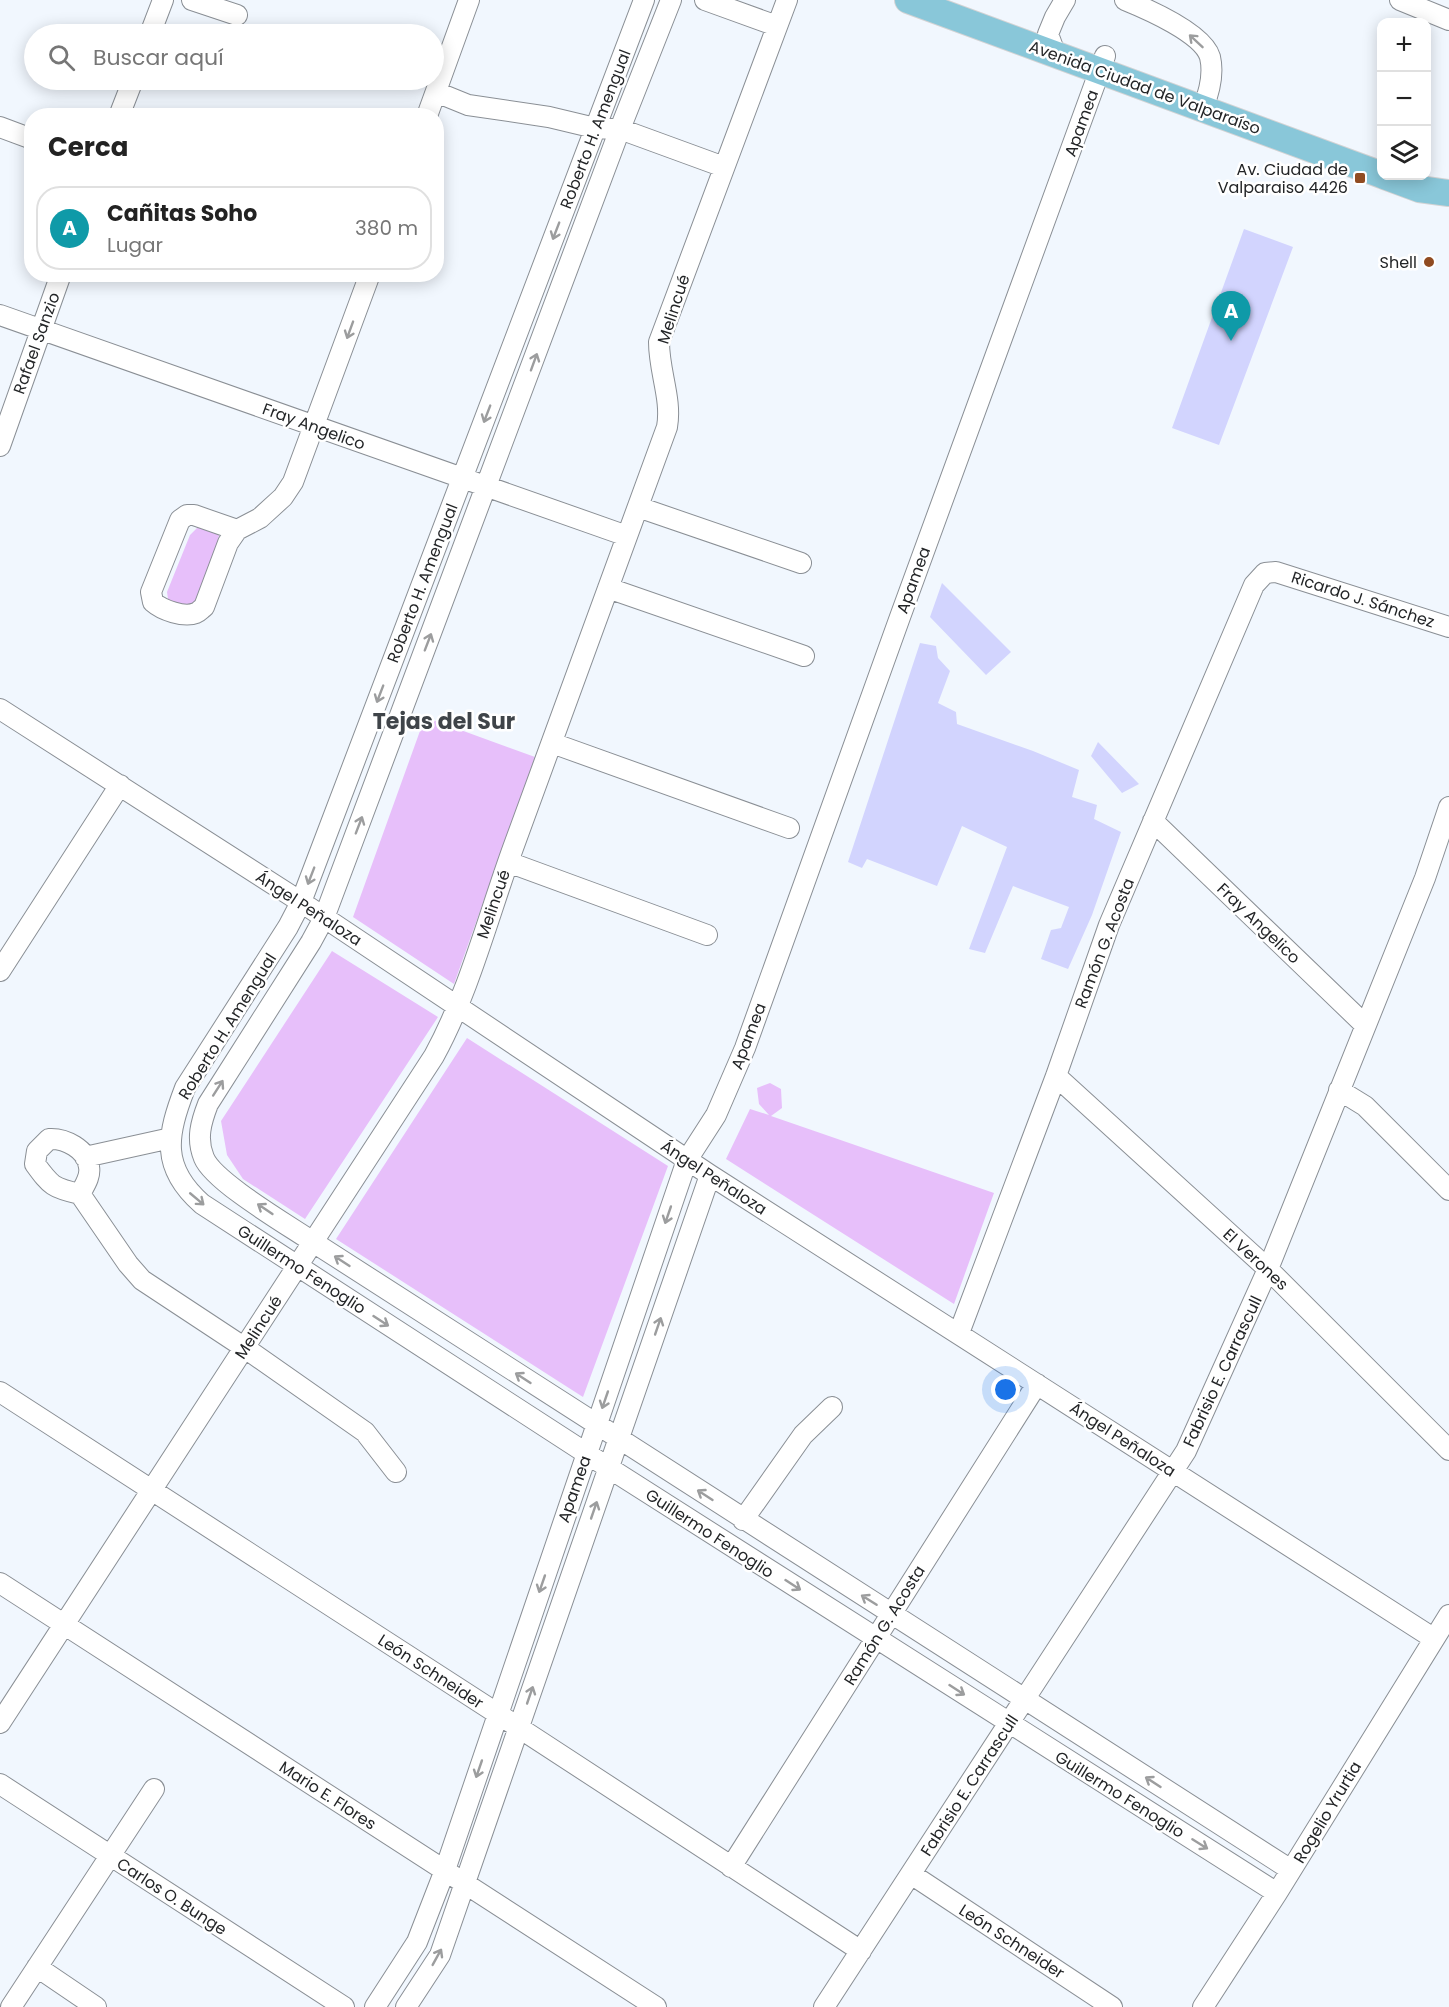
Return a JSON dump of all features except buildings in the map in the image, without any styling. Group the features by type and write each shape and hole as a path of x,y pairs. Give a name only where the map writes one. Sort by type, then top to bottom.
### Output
{"main road":[{"name":"Avenida Ciudad de Valparaíso","path":"908,0 1052,44"},
{"name":"Avenida Ciudad de Valparaíso","path":"955,0 1052,44 1102,63 1206,101 1377,156"},
{"name":"Avenida Ciudad de Valparaíso","path":"1206,101 1377,172"},
{"name":"Avenida Ciudad de Valparaíso","path":"1396,180 1419,189 1439,186"}],"street":[{"path":"154,24 163,0"},
{"path":"192,0 237,15"},
{"path":"444,70 469,0"},
{"name":"Roberto H. Amengual","path":"171,1144 176,1111 185,1088 302,902 644,0"},
{"name":"Roberto H. Amengual","path":"199,1142 200,1125 208,1104 324,918 671,0"},
{"path":"705,0 777,26"},
{"name":"Melincué","path":"0,1723 434,1056 458,1005 667,427 670,411 659,361 659,342 786,0"},
{"path":"1052,44 1054,18 1065,0"},
{"path":"1400,0 1449,20"},
{"path":"1131,1 1163,8 1209,54 1212,67 1206,101"},
{"name":"Apamea","path":"375,2007 417,1942 445,1870 687,1160 716,1115 745,1048 1102,63"},
{"path":"122,108 129,90"},
{"path":"430,108 436,92 468,105 549,117 595,128 621,129 724,167"},
{"path":"0,127 24,136"},
{"name":"Rafael Sanzio","path":"0,446 58,282"},
{"path":"237,530 194,515 187,515 180,519 151,591 153,602 160,608 185,614 195,614 204,607 228,543 237,530 260,518 283,496 293,482 367,282"},
{"name":"Fray Angelico","path":"0,315 627,537"},
{"path":"638,507 801,563"},
{"name":"Ricardo J. Sánchez","path":"1276,572 1449,627"},
{"name":"Ramón G. Acosta","path":"958,1333 1056,1076 1109,925 1254,585 1265,573 1276,572"},
{"path":"608,588 804,656"},
{"name":"Ángel Peñaloza","path":"0,709 302,902 710,1175 1433,1638"},
{"path":"552,743 789,828"},
{"path":"0,971 120,786"},
{"name":"Fabrisio E. Carrascull","path":"824,2007 1185,1451 1268,1269 1425,878 1449,807"},
{"name":"Fray Angelico","path":"1153,821 1365,1025"},
{"path":"508,862 707,935"},
{"name":"El Verones","path":"1056,1076 1268,1269 1449,1450"},
{"path":"1339,1090 1365,1106 1449,1190"},
{"path":"80,1194 88,1178 89,1167 85,1157 76,1147 59,1138 49,1139 37,1151 35,1164 48,1182 58,1190 80,1194 128,1264 142,1280 245,1348 365,1432 396,1472"},
{"name":"Guillermo Fenoglio","path":"199,1142 204,1159 219,1179 313,1242 618,1440 1291,1870"},
{"path":"85,1157 171,1144"},
{"name":"Guillermo Fenoglio","path":"171,1144 175,1169 186,1190 202,1204 609,1468 1277,1893"},
{"name":"Apamea","path":"406,2007 440,1954 710,1175"},
{"name":"Ramón G. Acosta","path":"731,1867 1037,1384"},
{"name":"León Schneider","path":"0,1392 498,1713 861,1951"},
{"path":"743,1520 803,1435 832,1407"},
{"name":"Mario E. Flores","path":"0,1582 656,2007"},
{"name":"Rogelio Yrurtia","path":"1203,2007 1277,1893 1449,1615"},
{"name":"Carlos O. Bunge","path":"0,1784 344,2007"},
{"path":"11,2007 154,1789"},
{"name":"León Schneider","path":"911,1874 1112,2007"},
{"path":"37,1967 96,2007"}],"shaded area":[{"path":"204,524 219,535 218,544 198,600 191,607 175,604 168,599 167,592 190,535"},
{"path":"425,717 535,757 454,984 353,917"},
{"path":"332,951 438,1017 305,1219 243,1179 227,1155 221,1121"},
{"path":"467,1038 668,1166 583,1397 336,1239"},
{"path":"770,1083 781,1089 782,1108 771,1116 994,1193 954,1304 726,1159 750,1109 769,1115 759,1104 757,1088"}],"place":[{"name":"Av. Ciudad de Valparaiso 4426","path":"1360,178"},
{"name":"Shell","path":"1429,262"},
{"name":"Cañitas Soho","path":"1231,341"}],"district":[{"name":"Tejas del Sur","path":"444,721"}]}
